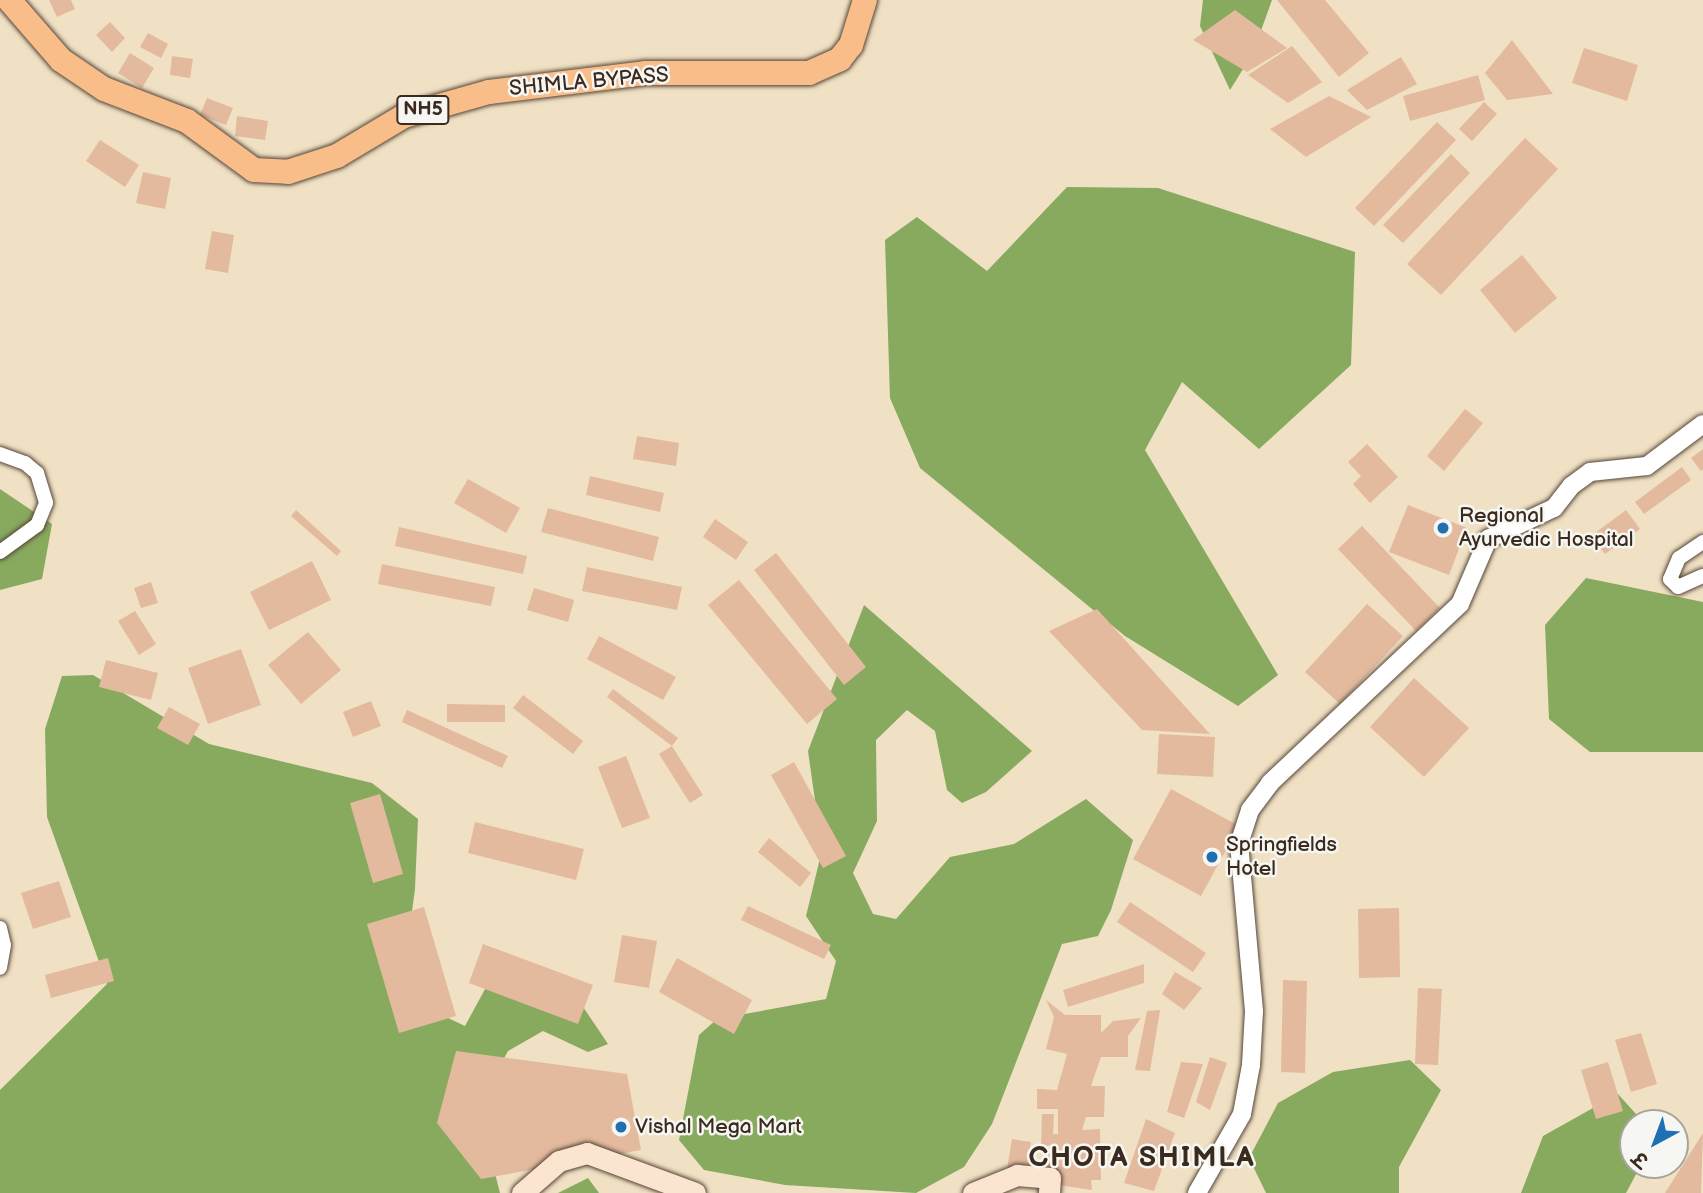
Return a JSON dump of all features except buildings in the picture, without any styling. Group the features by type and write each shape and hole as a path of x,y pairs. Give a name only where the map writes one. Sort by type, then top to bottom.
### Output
{"highway":[{"name":"SHIMLA BYPASS","path":"9,0 61,60 104,89 187,121 254,170 288,172 337,156 404,116 489,93 645,74 808,73 840,59 852,45 865,0"}],"main road":[{"path":"522,1193 559,1161 587,1153 695,1193"},
{"path":"973,1193 1017,1175 1050,1178 1049,1193"}],"street":[{"path":"1197,1193 1242,1114 1251,1065 1254,1011 1239,844 1250,810 1270,783 1460,604 1489,539 1549,511 1590,472 1647,466 1703,424"},
{"path":"0,454 25,463 37,473 46,503 37,526 0,552"},
{"path":"1703,542 1679,558 1670,579 1678,587 1703,576"},
{"path":"0,928 4,945 0,968"}],"green space":[{"path":"1203,0 1272,0 1253,53 1230,90 1200,26"},
{"path":"1067,187 1158,188 1355,252 1351,365 1259,449 1182,382 1145,450 1278,675 1238,706 1125,636 920,468 890,398 885,240 917,217 987,271"},
{"path":"0,489 52,524 42,579 0,590"},
{"path":"1586,578 1703,602 1703,752 1590,752 1549,719 1545,625"},
{"path":"864,605 1032,751 986,792 962,803 947,790 935,731 907,710 876,740 877,821 853,873 873,914 896,919 950,857 1014,844 1086,799 1133,840 1111,910 1098,936 1062,944 992,1124 964,1167 916,1193 785,1185 704,1170 679,1140 699,1035 717,1019 826,999 836,961 806,916 822,850 808,751"},
{"path":"93,675 209,744 372,783 418,819 415,889 404,971 427,1008 465,1026 503,956 565,980 608,1044 588,1052 543,1031 508,1051 478,1107 500,1193 0,1193 0,1090 107,984 47,817 45,729 62,676"},
{"path":"1410,1060 1441,1090 1399,1167 1399,1193 1266,1193 1249,1158 1278,1103 1333,1072"},
{"path":"1618,1094 1631,1109 1619,1109 1619,1179 1634,1179 1626,1193 1521,1193 1543,1136"},
{"path":"588,1178 599,1193 558,1193"}],"place":[{"name":"Regional Ayurvedic Hospital","path":"1443,528"},
{"name":"Springfields Hotel","path":"1212,857"},
{"name":"Vishal Mega Mart","path":"621,1127"}],"district":[{"name":"CHOTA SHIMLA","path":"1142,1158"}]}
